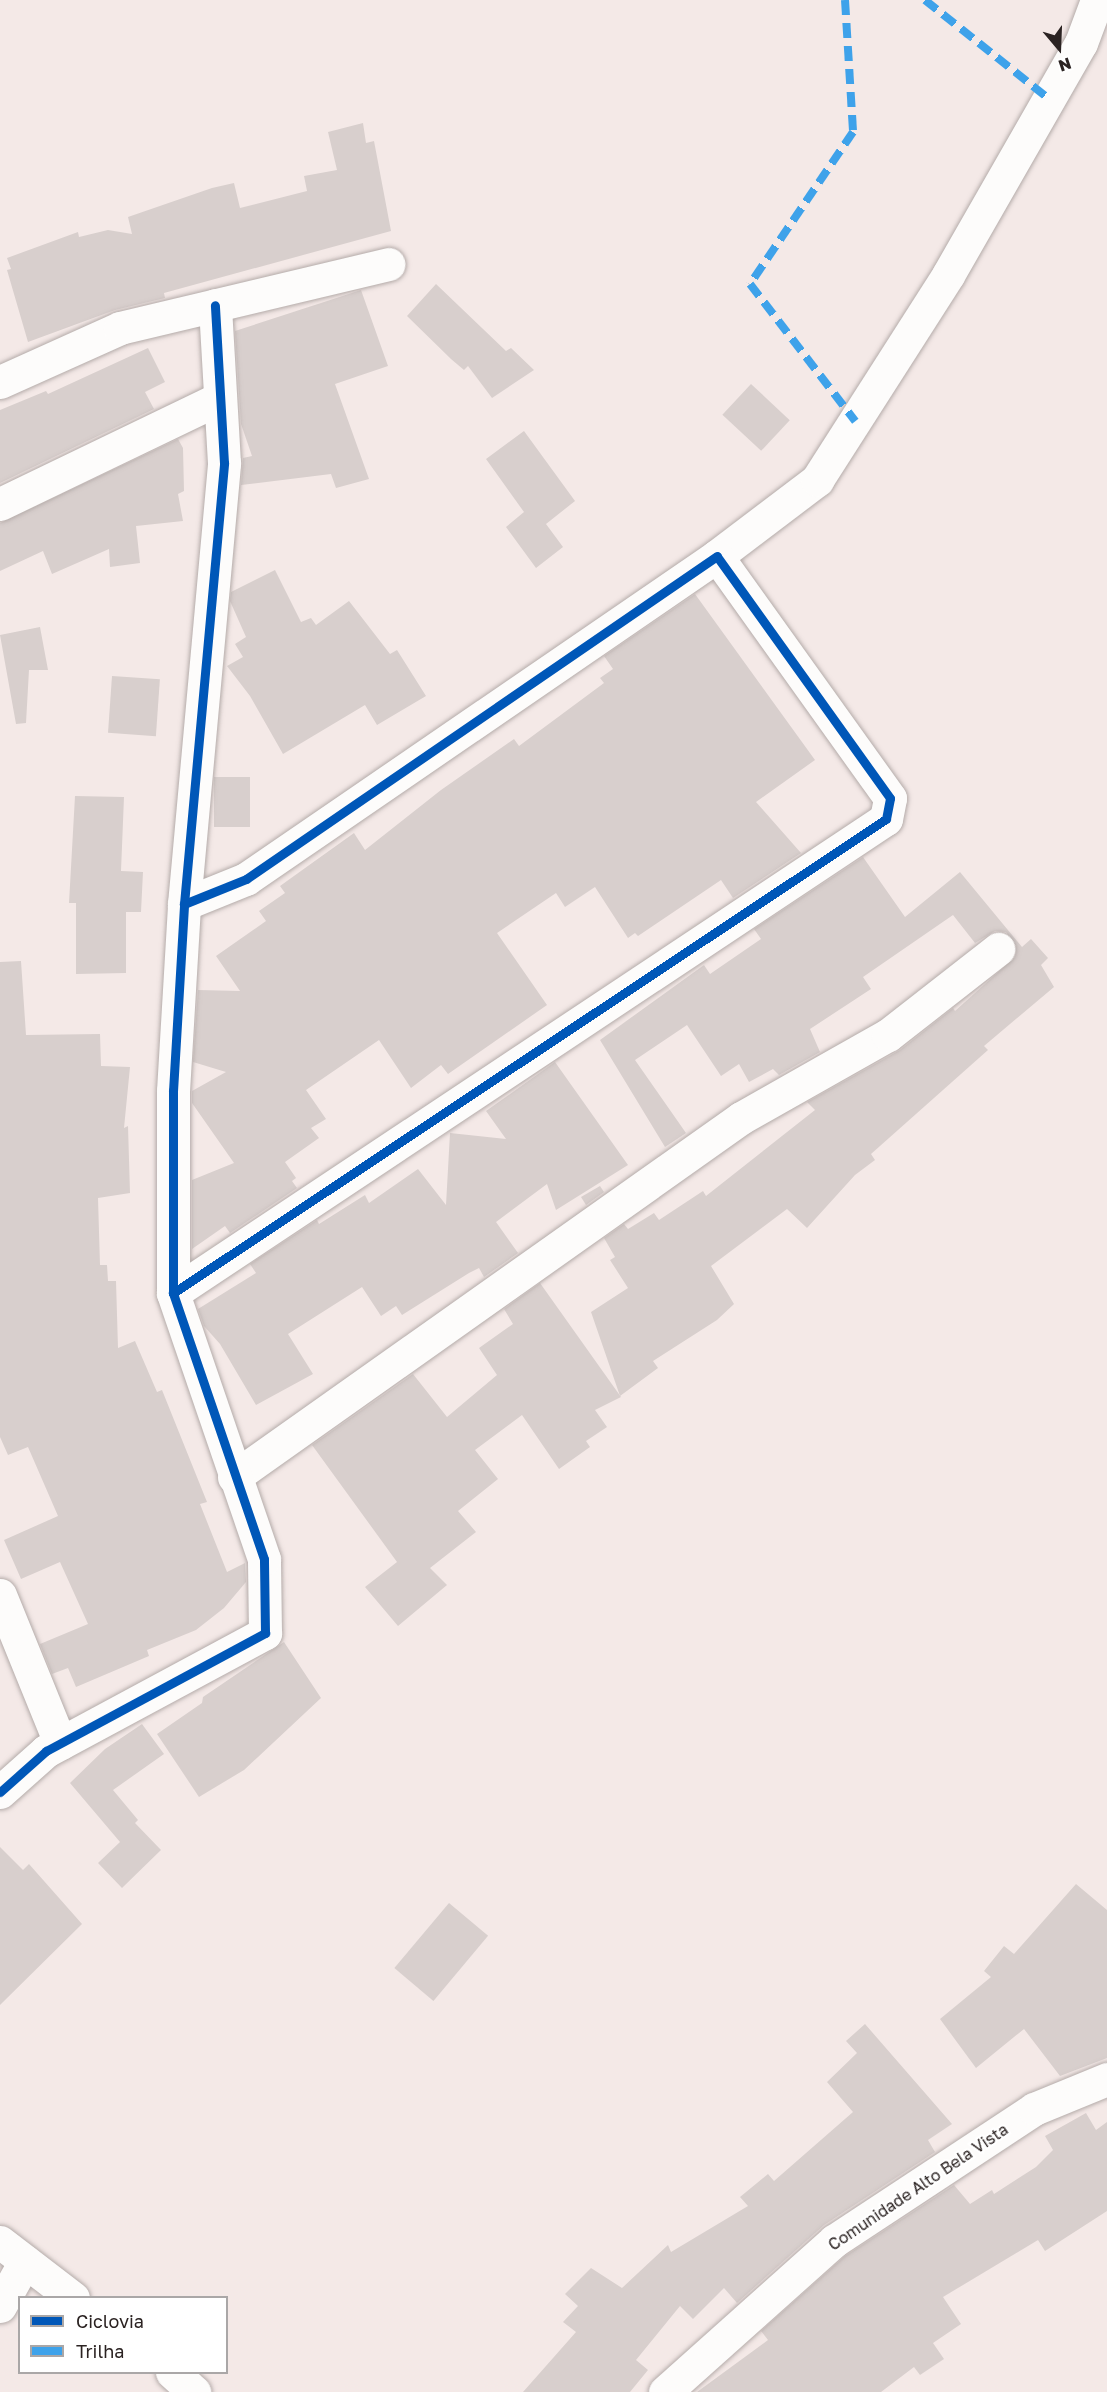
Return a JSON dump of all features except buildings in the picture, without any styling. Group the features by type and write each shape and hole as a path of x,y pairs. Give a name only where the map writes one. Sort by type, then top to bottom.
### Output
{"street":[{"path":"184,904 246,879 717,556 817,480 948,275 1081,43 1096,0"},
{"path":"0,382 120,328 388,264"},
{"path":"0,1792 46,1751 266,1634 264,1559 234,1477 173,1293 172,1092 184,904 224,463 215,306"},
{"path":"0,504 220,398"},
{"path":"173,1293 886,819 890,798 717,556"},
{"path":"234,1477 741,1118 888,1035 998,949"},
{"path":"0,1595 60,1743"},
{"name":"Comunidade Alto Bela Vista","path":"665,2392 834,2241 1034,2109 1107,2079"},
{"path":"0,2306 13,2252 70,2296"},
{"path":"173,2374 194,2392"}],"marked path":[{"path":"845,0 853,132 750,284 855,421"},
{"path":"925,0 1049,99"}],"cycle path":[{"path":"0,1792 46,1751 265,1633 264,1559 173,1293 173,1091 184,904 224,463 215,305"},
{"path":"173,1293 886,819 890,798 717,556 246,879 184,904"}]}
